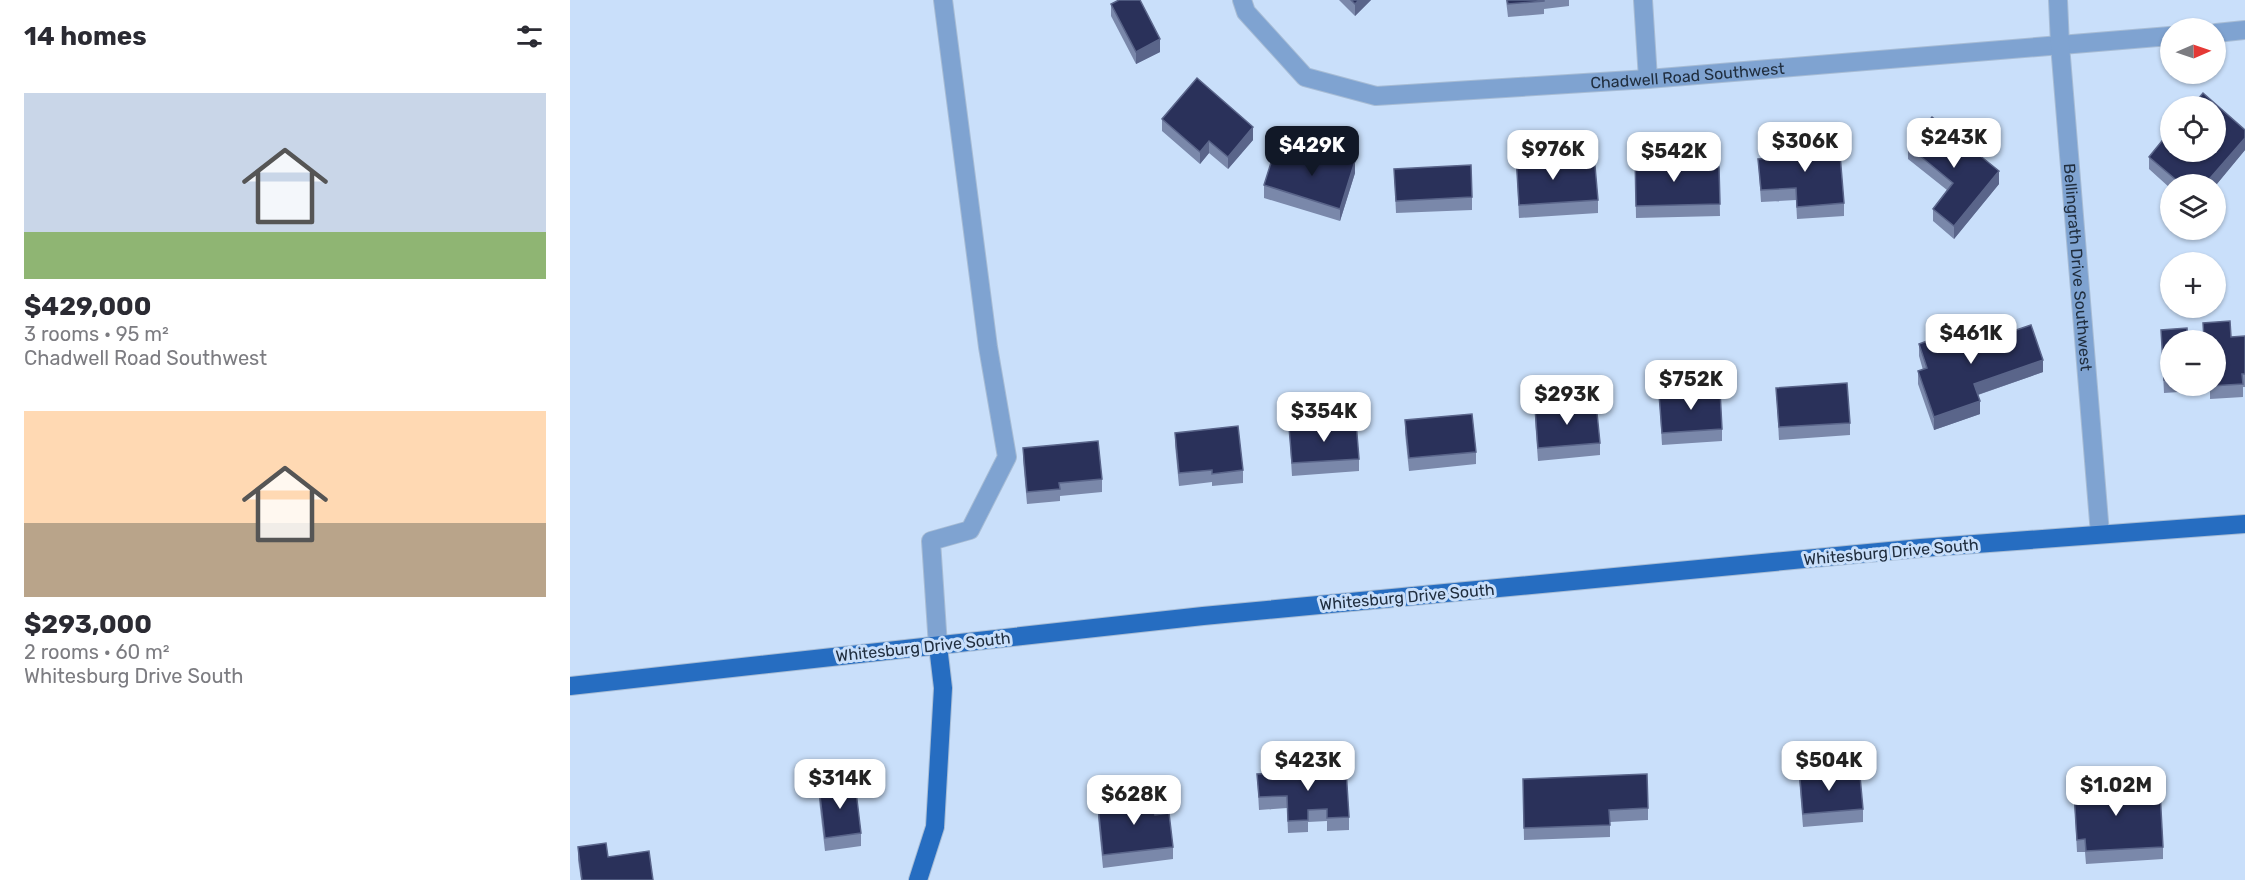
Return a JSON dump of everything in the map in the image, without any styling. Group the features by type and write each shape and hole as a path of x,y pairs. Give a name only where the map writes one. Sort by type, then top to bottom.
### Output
{"main road":[{"name":"Whitesburg Drive South","path":"570,686 1203,616 1897,551 2245,524"},
{"path":"918,880 935,827 943,688 938,646"}],"street":[{"path":"938,646 931,541 970,530 1007,457 988,347 943,0"},
{"name":"Chadwell Road Southwest","path":"1242,0 1246,12 1305,77 1376,96 1648,79 2160,37"},
{"path":"1643,0 1648,79"},
{"name":"Bellingrath Drive Southwest","path":"2058,0 2100,534"},
{"path":"2226,32 2245,30"}],"building":[{"path":"1119,0 1140,0 1160,39 1136,52 1111,4"},
{"path":"1507,0 1544,0 1544,1 1508,4"},
{"path":"1197,78 1253,127 1228,157 1209,141 1200,152 1162,119"},
{"path":"2226,113 2245,130 2245,138 2226,160"},
{"path":"1932,117 1999,171 1954,226 1933,209 1953,183 1908,146"},
{"path":"1839,142 1844,203 1797,207 1796,188 1761,190 1758,159 1773,158 1772,147"},
{"path":"2160,143 2160,162 2224,162 2214,174 2169,174 2149,157"},
{"path":"1275,150 1318,163 1322,150 1355,161 1340,209 1264,185"},
{"path":"1552,153 1552,169 1595,166 1598,200 1519,205 1516,155"},
{"path":"1673,153 1673,168 1719,167 1720,204 1636,206 1635,154"},
{"path":"1471,165 1472,197 1396,201 1394,169"},
{"path":"2230,321 2231,337 2245,336 2243,384 2226,385 2226,330 2203,330 2203,323"},
{"path":"2031,325 2043,360 1974,384 1980,401 1934,417 1918,371 1927,368 1919,344 1960,329 1966,347"},
{"path":"2187,328 2187,330 2161,330"},
{"path":"1847,383 1850,423 1779,427 1776,388"},
{"path":"1720,390 1722,429 1662,433 1659,394"},
{"path":"1596,403 1600,443 1538,448 1535,408"},
{"path":"1472,414 1476,452 1409,458 1405,420"},
{"path":"1356,422 1359,459 1292,463 1289,427"},
{"path":"1238,426 1243,470 1212,474 1212,470 1179,473 1175,433"},
{"path":"1098,441 1102,479 1059,483 1060,489 1027,492 1023,448"},
{"path":"1823,765 1823,779 1860,776 1863,809 1803,814 1799,767"},
{"path":"1346,769 1349,817 1327,818 1327,809 1308,810 1308,820 1288,821 1287,796 1259,797 1257,774"},
{"path":"1647,774 1648,808 1609,810 1610,825 1524,828 1523,779"},
{"path":"2104,775 2105,795 2160,791 2163,847 2086,851 2085,839 2077,840 2073,777"},
{"path":"855,783 861,833 825,838 819,787"},
{"path":"1152,790 1155,815 1169,813 1173,847 1103,855 1098,805 1137,801 1136,792"},
{"path":"606,843 608,857 649,851 653,880 582,880 578,847"}]}
